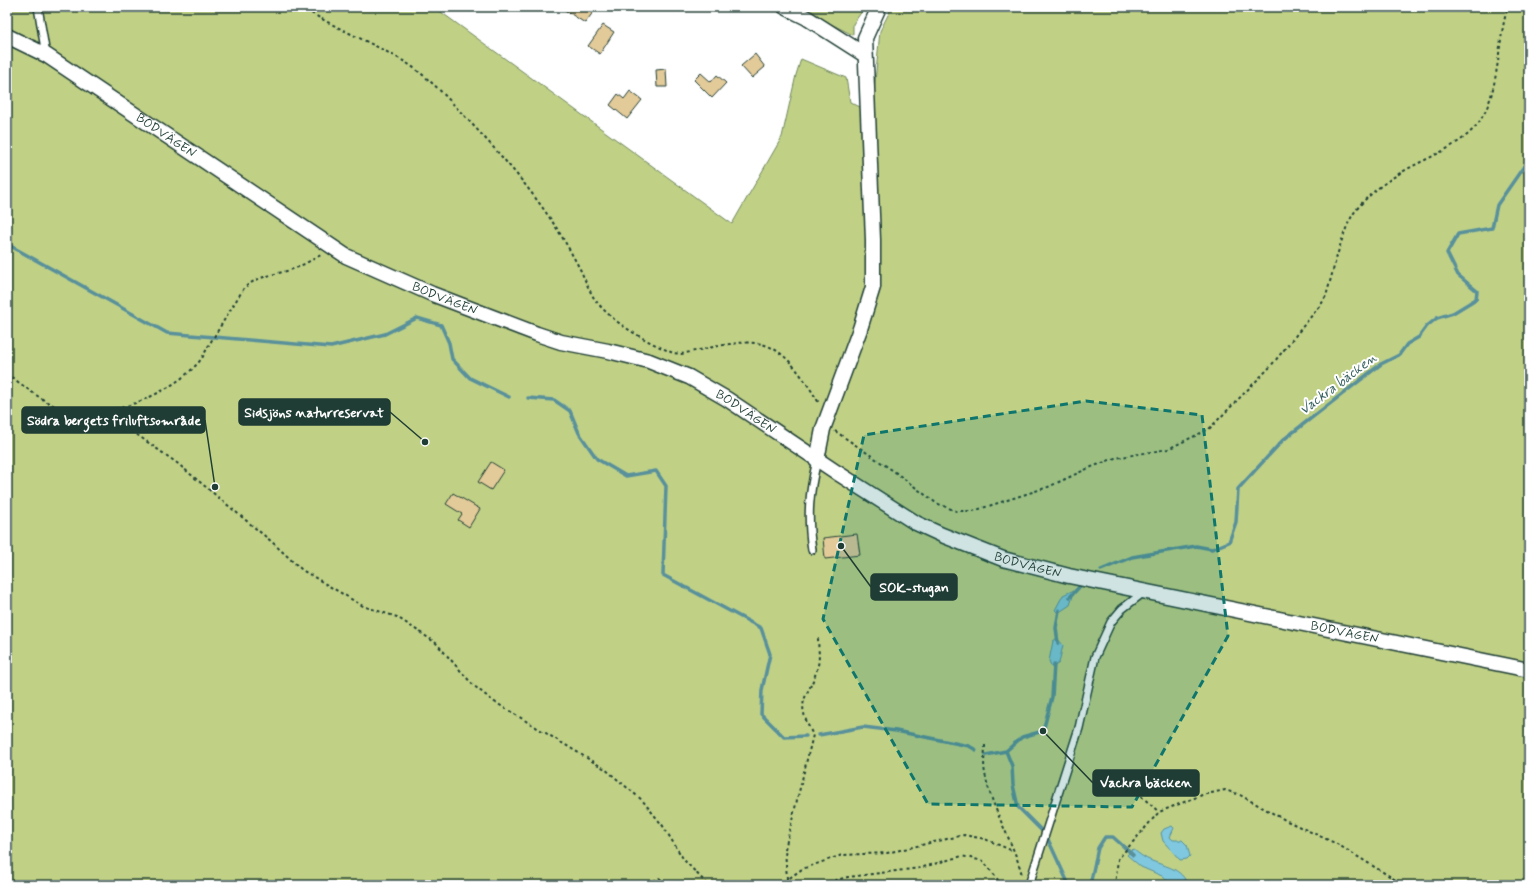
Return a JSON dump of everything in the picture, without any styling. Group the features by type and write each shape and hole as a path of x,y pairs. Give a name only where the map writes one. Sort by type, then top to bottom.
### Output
{"street":[{"path":"785,7 807,18 865,55"},
{"path":"817,460 825,424 860,329 873,287 873,240 865,38 879,7"},
{"name":"BODVÄGEN","path":"7,36 46,55 346,256 380,272 537,334 561,342 649,361 700,383 727,399 884,504 942,536 1003,559 1069,576 1529,670"}],"lane":[{"path":"38,7 46,55"},
{"path":"812,550 808,520 811,486 817,460"},
{"path":"1029,885 1079,728 1095,657 1111,622 1122,609 1144,592"}],"path":[{"path":"301,7 324,21 371,43 406,63 428,80 454,106 529,189 573,256 594,298 606,311 625,326 672,353 681,354 743,342 760,342 774,347 783,353 803,376 819,404"},
{"path":"825,424 895,472 936,504 956,511 973,511 1048,488 1089,468 1115,458 1168,448 1209,429 1270,366 1322,303 1326,296 1346,231 1355,211 1373,193 1392,178 1460,140 1476,126 1486,110 1494,83 1508,7"},
{"path":"7,374 53,404 67,411 94,413 128,405 172,384 191,370 202,358 244,288 250,283 257,278 292,270 334,248"},
{"path":"94,413 129,429 177,463 272,542 302,570 364,606 397,617 436,643 473,685 493,700 605,769 642,800 663,826 684,860 708,885"},
{"path":"787,879 785,849 813,735 803,717 802,704 818,665 818,637"},
{"path":"986,745 984,772 994,806 1020,864 1023,878"},
{"path":"1115,885 1118,859 1159,812 1202,795 1225,790 1337,844 1404,885"},
{"path":"1142,796 1159,812"},
{"path":"780,885 802,870 842,855 887,853 964,835 985,839 1013,851"},
{"path":"817,885 848,877 920,868 962,856 983,862 997,878 999,885"},
{"path":"649,885 660,878 669,885"}],"highlighted area":[{"path":"1086,401 1202,415 1228,636 1132,807 928,804 823,619 864,435"}],"green space":[{"path":"7,7 434,7 732,224 782,137 801,59 846,78 850,102 872,113 880,31 892,7 1529,7 1529,885 7,885"},
{"path":"797,7 865,7 853,24 853,35"}],"water":[{"path":"1072,591 1073,596 1070,605 1058,613 1055,610 1063,595"},
{"path":"1057,638 1063,645 1059,663 1052,668 1049,661 1053,641"},
{"path":"1172,826 1174,828 1170,837 1173,840 1182,840 1187,845 1190,856 1187,859 1180,860 1163,841 1161,833 1164,829"},
{"path":"1133,849 1146,859 1173,869 1182,875 1188,885 1172,885 1162,876 1141,867 1127,855"}],"building":[{"path":"560,7 588,7 594,11 585,23"},
{"path":"603,25 614,32 600,54 588,46"},
{"path":"755,54 765,67 752,78 741,66"},
{"path":"666,69 667,87 657,87 656,70"},
{"path":"701,73 711,82 717,75 726,83 712,98 694,80"},
{"path":"630,91 642,100 627,119 610,105 618,94 624,99"},
{"path":"491,462 504,470 491,490 478,482"},
{"path":"453,493 480,509 469,527 458,520 462,514 446,504"},
{"path":"857,534 860,555 825,559 823,538"}],"waterway":[{"name":"Vackra bäcken","path":"1101,570 1132,557 1196,546 1212,549 1229,542 1236,522 1238,489 1283,440 1381,364 1399,355 1407,344 1419,337 1427,326 1437,318 1453,313 1476,299 1477,291 1458,275 1447,253 1458,234 1492,228 1497,205 1529,159"},
{"path":"7,244 167,333 331,347 385,334 417,318 441,325 449,343 452,359 470,378 509,397"},
{"path":"528,398 554,400 570,411 579,433 597,459 626,476 656,471 666,486 663,575 761,628 770,654 762,690 761,714 784,737 806,736"},
{"name":"Vackra bäcken","path":"1070,597 1081,585"},
{"name":"Vackra bäcken","path":"1058,643 1056,628 1059,610"},
{"name":"Vackra bäcken","path":"1054,664 1052,697 1043,731 1022,737 1006,751 1012,766 1013,785 1018,807 1046,835 1069,885"},
{"path":"819,735 863,727 896,731 969,746 976,750"},
{"path":"986,755 1006,751"},
{"name":"Vackra bäcken","path":"1090,885 1098,848 1105,837 1113,837 1133,855"}],"place":[{"name":"Sidsjöns naturreservat","path":"425,442"},
{"name":"Södra bergets friluftsområde","path":"215,487"},
{"name":"SOK-stugan","path":"841,546"},
{"name":"Vackra bäcken","path":"1043,731"}]}
